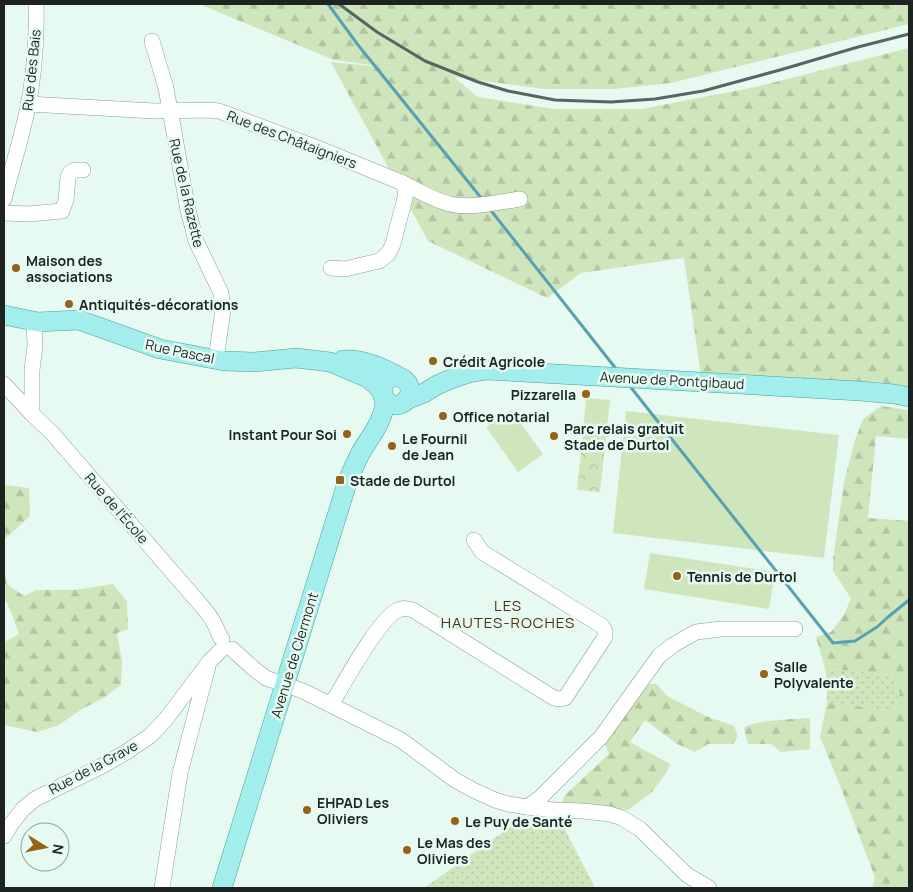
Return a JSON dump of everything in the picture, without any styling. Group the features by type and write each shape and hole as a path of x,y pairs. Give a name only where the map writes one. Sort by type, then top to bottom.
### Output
{"main road":[{"name":"Rue Pascal","path":"4,315 34,322 79,320 160,349 216,359 254,362 296,358 330,362 368,378 376,385 398,393"},
{"name":"Avenue de Pontgibaud","path":"398,393 413,385 437,385 469,373 495,370 860,391 909,397"},
{"name":"Avenue de Clermont","path":"222,888 347,483 361,453 378,427 384,409 398,393"}],"street":[{"name":"Rue des Bais","path":"4,199 31,89 36,4"},
{"name":"Rue de la Razette","path":"152,41 166,88 188,210 196,241 221,293 223,310 216,359"},
{"name":"Rue des Châtaigniers","path":"28,104 170,111 208,110 219,112 315,147 403,183 442,202 465,206 520,199"},
{"path":"4,213 29,214 62,211 65,206 70,173 75,170 83,170"},
{"path":"331,268 345,269 380,261 388,254 393,244 405,198 406,190 403,183"},
{"path":"32,414 32,370 35,346 34,322"},
{"name":"Rue de l'École","path":"4,384 52,432 193,596 212,619 225,646 266,678 303,691 400,740 456,780 495,800 526,807 610,814 622,818 640,829 687,875 709,888"},
{"path":"331,705 372,637 392,614 404,608 413,610 554,698 565,698 605,637 605,631 602,626 482,552 474,540"},
{"path":"526,807 541,797 601,737 659,656 673,645 696,632 720,629 795,629"},
{"name":"Rue de la Grave","path":"4,836 23,809 35,799 102,766 150,736 166,719 209,662 225,646"},
{"path":"162,888 180,773 209,662"}],"green space":[{"path":"199,4 909,4 909,24 671,83 614,89 544,89 454,77 478,97 554,109 642,109 755,87 909,48 909,388 881,382 793,381 701,376 684,258 581,273 547,298 428,241 331,62 392,68 334,60"},
{"path":"586,398 610,400 605,446 582,443"},
{"path":"881,406 909,410 909,439 876,436 868,518 909,521 909,888 872,888 875,877 820,737 827,702 893,711 900,693 890,675 825,668 816,637 831,632 844,615 851,598 833,571 844,482 855,440 863,419"},
{"path":"511,410 543,454 518,472 486,427"},
{"path":"626,411 839,435 824,558 613,533"},
{"path":"582,443 605,446 600,492 577,490"},
{"path":"4,485 29,488 30,516 4,540"},
{"path":"650,553 775,572 769,609 644,589"},
{"path":"4,571 7,584 24,596 36,590 74,590 113,584 127,601 128,629 117,633 122,662 121,685 59,725 37,732 4,725 4,642 19,634 8,604 4,599"},
{"path":"825,668 890,675 900,693 893,711 827,702"},
{"path":"649,684 657,684 667,696 706,716 734,726 738,736 733,744 708,744 695,752 677,744 645,720 630,742 670,764 667,772 652,792 628,810 562,802 565,795 609,754 605,744 636,696"},
{"path":"810,718 810,749 781,752 771,744 748,744 744,728 749,725 775,720"},
{"path":"523,818 560,820 595,888 424,888"}],"waterway":[{"path":"328,4 358,45 482,199"},
{"path":"489,208 617,370"},
{"path":"629,385 833,643 855,641 877,627 909,600"}],"railway":[{"path":"339,4 377,32 425,61 478,82 508,91 555,100 611,102 655,99 703,91 909,34"}],"place":[{"name":"Maison des associations","path":"16,268"},
{"name":"Antiquités-décorations","path":"69,304"},
{"name":"Crédit Agricole","path":"433,361"},
{"name":"Pizzarella","path":"586,394"},
{"name":"Office notarial","path":"443,416"},
{"name":"Instant Pour Soi","path":"347,434"},
{"name":"Parc relais gratuit Stade de Durtol","path":"554,436"},
{"name":"Le Fournil de Jean","path":"392,446"},
{"name":"Stade de Durtol","path":"340,480"},
{"name":"Tennis de Durtol","path":"677,576"},
{"name":"Salle Polyvalente","path":"764,674"},
{"name":"EHPAD Les Oliviers","path":"307,810"},
{"name":"Le Puy de Santé","path":"455,821"},
{"name":"Le Mas des Oliviers","path":"407,850"}],"district":[{"name":"LES HAUTES-ROCHES","path":"508,614"}]}
